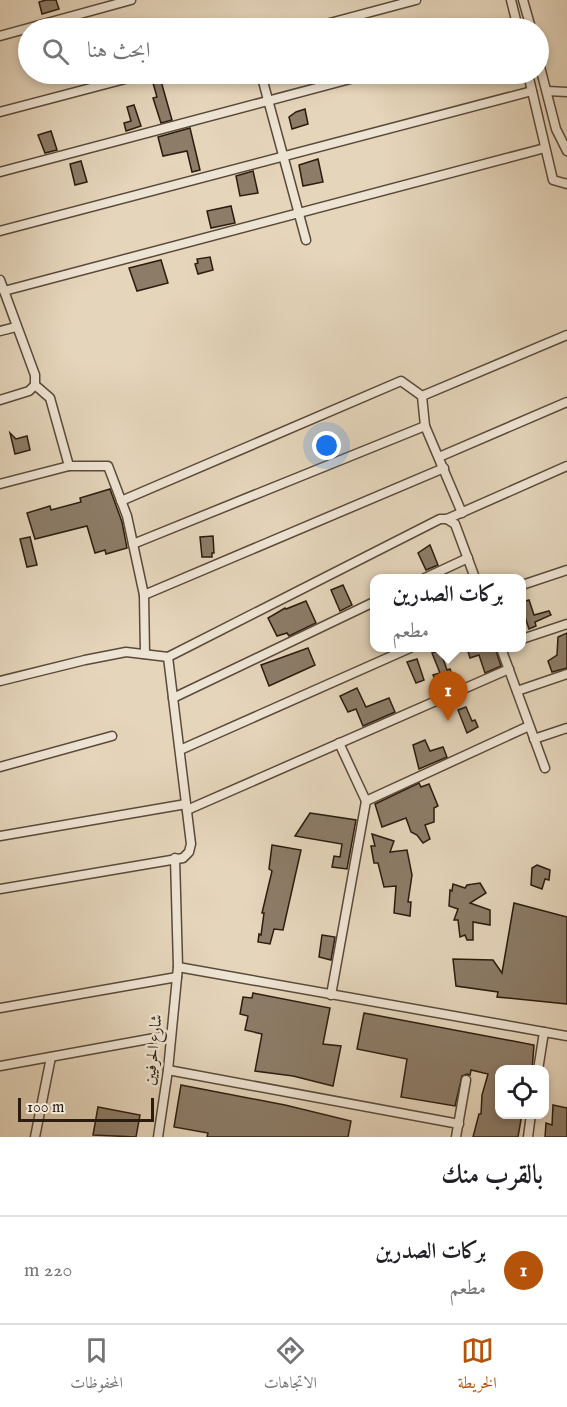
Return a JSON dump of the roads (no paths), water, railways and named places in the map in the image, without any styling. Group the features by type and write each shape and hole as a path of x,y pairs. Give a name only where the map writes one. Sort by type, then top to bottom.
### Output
{"street":[{"path":"66,18 131,0"},
{"path":"348,18 416,0"},
{"path":"511,0 516,18"},
{"path":"523,0 528,18"},
{"path":"0,36 18,31"},
{"path":"0,112 106,84"},
{"path":"264,84 306,240"},
{"path":"0,172 330,84"},
{"path":"530,84 553,180 567,184"},
{"path":"545,84 556,129 567,151"},
{"path":"547,90 567,92"},
{"path":"0,231 532,91"},
{"path":"556,129 567,130"},
{"path":"4,291 545,148"},
{"path":"0,280 35,375 35,385 29,391 0,400"},
{"path":"0,331 16,327"},
{"path":"422,396 567,335"},
{"path":"122,501 400,381 422,396"},
{"path":"35,385 51,398 69,466"},
{"path":"422,396 425,426 462,513"},
{"path":"439,457 567,402"},
{"path":"133,544 425,426"},
{"path":"0,484 69,466 108,466 127,516 144,594 145,654"},
{"path":"0,681 126,652 168,657 440,519 447,519 462,513 567,466"},
{"path":"144,594 444,468"},
{"path":"447,519 455,524 473,574"},
{"path":"435,574 468,558"},
{"path":"526,584 567,570"},
{"path":"173,698 370,604"},
{"path":"526,638 567,624"},
{"path":"180,750 401,652"},
{"path":"502,652 545,768"},
{"path":"0,889 183,858 189,852 191,844 168,657"},
{"path":"0,836 187,807 508,669"},
{"path":"517,691 567,674"},
{"path":"366,801 529,726"},
{"path":"534,739 567,728"},
{"path":"0,767 112,735"},
{"path":"331,994 366,801 339,743"},
{"name":"شارع الحرفيين","path":"158,1137 168,1070 178,967 175,858"},
{"path":"178,967 567,1036"},
{"path":"0,1008 177,977"},
{"path":"539,1065 544,1032"},
{"path":"0,1065 171,1035"},
{"path":"35,1137 51,1057"},
{"path":"168,1070 459,1124"},
{"path":"456,1137 466,1080"},
{"path":"528,1137 530,1119"}],"place":[{"name":"بركات الصدرين","path":"448,721"}]}
